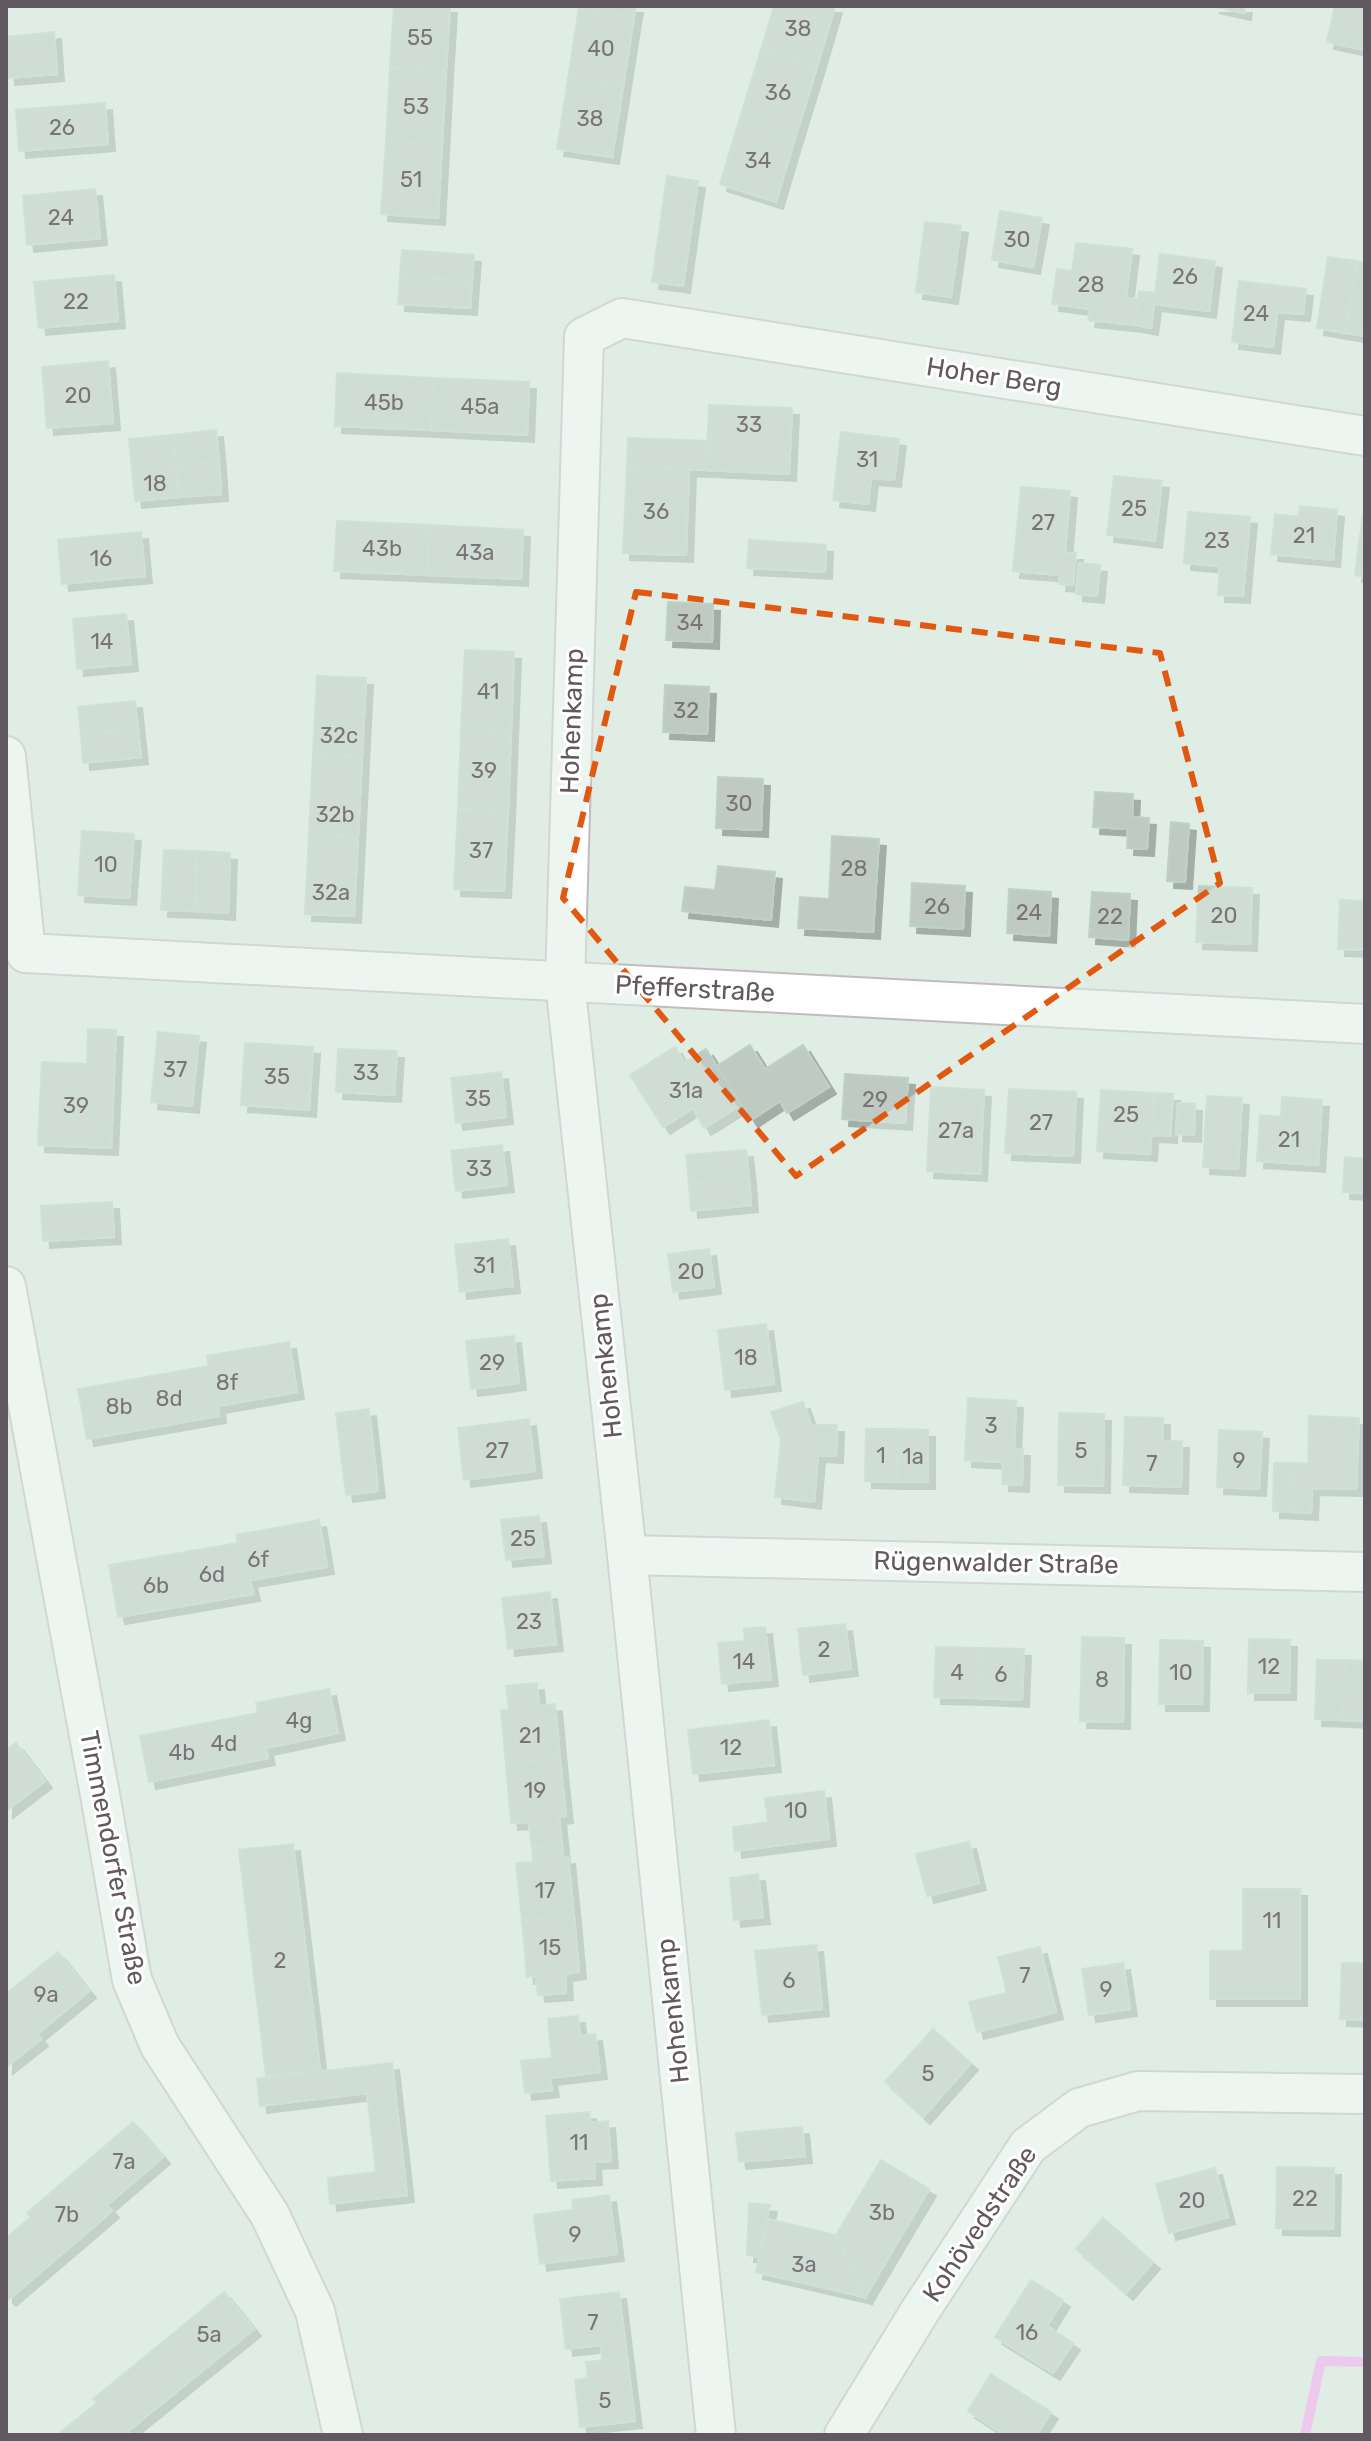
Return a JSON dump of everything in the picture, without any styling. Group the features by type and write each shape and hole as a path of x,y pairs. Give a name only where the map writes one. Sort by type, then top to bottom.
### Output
{"street":[{"name":"Hoher Berg","path":"622,318 1365,436"},
{"name":"Hohenkamp","path":"622,318 584,337 565,982 627,1555 716,2435"},
{"path":"6,756 16,962"},
{"name":"Pfefferstraße","path":"16,962 565,982 1365,1024"},
{"name":"Timmendorfer Straße","path":"6,1286 132,1980 160,2046 270,2215 315,2311 343,2435"},
{"name":"Rügenwalder Straße","path":"627,1555 1365,1572"},
{"name":"Kohövedstraße","path":"844,2435 920,2311 1028,2146 1079,2108 1138,2091 1365,2094"}],"highlighted area":[{"path":"636,592 1160,653 1220,883 796,1176 563,898"}],"building":[{"path":"394,6 450,6 446,71 390,68"},
{"path":"580,6 636,6 634,17"},
{"path":"774,6 835,6 817,67 761,50"},
{"path":"1212,6 1245,6 1244,13"},
{"path":"1335,6 1365,6 1365,50 1327,42"},
{"path":"579,8 634,17 623,87 568,79"},
{"path":"54,32 57,74 8,78 6,37"},
{"path":"761,50 817,67 796,135 740,117"},
{"path":"390,68 446,71 442,145 386,141"},
{"path":"568,79 623,87 612,157 557,149"},
{"path":"105,103 108,144 19,151 16,110"},
{"path":"740,117 796,135 776,202 720,184"},
{"path":"386,141 442,145 438,218 381,214"},
{"path":"667,176 698,181 683,286 652,282"},
{"path":"95,189 100,238 27,245 23,196"},
{"path":"1000,211 1042,218 1033,267 992,260"},
{"path":"925,222 961,226 951,297 916,292"},
{"path":"1076,243 1132,249 1126,298 1138,299 1135,325 1088,320 1090,309 1052,304 1057,269 1072,271"},
{"path":"402,250 474,255 472,281 400,276"},
{"path":"1160,254 1215,261 1209,311 1154,304 1151,328 1135,325 1139,291 1155,293"},
{"path":"1328,257 1357,261 1345,333 1317,328"},
{"path":"1357,261 1365,263 1365,336 1345,333"},
{"path":"114,275 118,321 39,328 34,282"},
{"path":"400,276 472,281 470,308 398,304"},
{"path":"1239,281 1306,289 1303,314 1277,312 1273,347 1232,342"},
{"path":"108,361 113,423 47,428 42,367"},
{"path":"337,373 433,378 431,430 335,426"},
{"path":"433,378 529,382 527,435 431,430"},
{"path":"709,405 792,408 789,474 706,470"},
{"path":"216,430 219,462 176,465 172,435"},
{"path":"841,432 899,439 894,480 871,478 868,504 833,500"},
{"path":"172,435 176,465 132,470 129,439"},
{"path":"628,438 707,441 706,470 627,467"},
{"path":"219,462 221,494 179,497 176,465"},
{"path":"176,465 179,497 135,501 132,470"},
{"path":"627,467 689,469 686,555 623,553"},
{"path":"1114,476 1162,481 1155,541 1107,535"},
{"path":"1021,487 1070,491 1065,553 1076,553 1073,585 1059,584 1060,575 1013,571"},
{"path":"1300,506 1337,510 1333,560 1271,554 1275,514 1298,517"},
{"path":"1188,512 1250,517 1243,596 1218,595 1220,566 1184,563"},
{"path":"1365,514 1365,577 1355,575"},
{"path":"337,521 430,525 427,575 334,571"},
{"path":"430,525 523,530 521,579 427,575"},
{"path":"141,532 145,576 62,584 58,540"},
{"path":"749,540 826,545 825,572 747,568"},
{"path":"1079,563 1100,565 1097,596 1076,594"},
{"path":"668,602 713,604 712,642 666,640"},
{"path":"126,614 131,664 77,669 73,619"},
{"path":"465,650 514,652 511,732 461,730"},
{"path":"317,676 366,678 362,757 313,755"},
{"path":"665,685 709,687 707,734 663,732"},
{"path":"135,701 138,729 81,735 78,707"},
{"path":"138,729 141,757 83,763 81,735"},
{"path":"461,730 511,732 508,811 458,809"},
{"path":"313,755 362,757 358,837 309,835"},
{"path":"718,777 763,779 761,830 716,828"},
{"path":"1095,792 1133,794 1132,817 1149,818 1147,849 1127,848 1128,829 1093,827"},
{"path":"458,809 508,811 504,891 454,889"},
{"path":"1171,822 1189,824 1185,882 1167,881"},
{"path":"82,831 134,834 129,898 78,895"},
{"path":"309,835 358,837 354,916 305,914"},
{"path":"832,836 879,839 873,932 798,928 800,897 829,899"},
{"path":"164,850 197,851 195,911 161,910"},
{"path":"197,851 230,853 228,913 195,911"},
{"path":"718,866 775,872 771,920 682,911 685,887 715,890"},
{"path":"912,883 965,886 963,929 910,926"},
{"path":"1199,886 1252,888 1250,944 1196,942"},
{"path":"1009,889 1051,892 1049,936 1007,933"},
{"path":"1092,892 1130,894 1128,940 1089,937"},
{"path":"1340,900 1365,901 1365,950 1338,949"},
{"path":"88,1029 116,1030 111,1148 38,1145 42,1062 87,1064"},
{"path":"158,1032 199,1036 192,1106 151,1102"},
{"path":"245,1043 313,1047 309,1110 241,1105"},
{"path":"750,1045 765,1069 803,1045 829,1087 787,1113 780,1101 751,1120 717,1066"},
{"path":"675,1047 684,1063 706,1049 741,1105 704,1128 693,1108 663,1127 630,1075"},
{"path":"338,1049 397,1051 394,1095 336,1092"},
{"path":"501,1072 506,1117 456,1123 451,1078"},
{"path":"845,1074 908,1078 905,1123 842,1119"},
{"path":"931,1087 984,1090 980,1174 927,1171"},
{"path":"1009,1089 1076,1092 1073,1156 1005,1153"},
{"path":"1101,1090 1154,1093 1150,1154 1097,1151"},
{"path":"1154,1093 1173,1094 1170,1136 1152,1135"},
{"path":"1207,1096 1242,1098 1238,1169 1203,1167"},
{"path":"1282,1097 1322,1100 1318,1165 1257,1161 1260,1115 1281,1117"},
{"path":"1178,1103 1195,1104 1194,1135 1176,1134"},
{"path":"502,1145 507,1185 456,1191 451,1151"},
{"path":"746,1150 749,1178 689,1184 686,1155"},
{"path":"1345,1157 1365,1159 1365,1193 1343,1192"},
{"path":"749,1178 751,1205 691,1211 689,1184"},
{"path":"112,1202 114,1237 43,1241 41,1206"},
{"path":"508,1239 513,1286 460,1292 455,1245"},
{"path":"709,1249 714,1287 673,1292 668,1254"},
{"path":"766,1324 774,1384 725,1390 718,1330"},
{"path":"514,1336 519,1383 471,1389 466,1341"},
{"path":"289,1342 297,1392 218,1406 219,1416 87,1439 78,1389 209,1366 207,1356"},
{"path":"968,1398 1016,1401 1014,1449 1023,1449 1022,1485 1002,1484 1003,1462 965,1460"},
{"path":"803,1402 811,1425 837,1425 836,1456 818,1455 814,1502 775,1497 781,1440 771,1412"},
{"path":"369,1409 378,1491 346,1495 336,1413"},
{"path":"1059,1413 1104,1414 1103,1486 1058,1485"},
{"path":"1309,1416 1359,1418 1356,1489 1312,1488 1311,1513 1293,1512 1294,1463 1308,1464"},
{"path":"1125,1417 1163,1418 1163,1441 1182,1441 1181,1487 1123,1485"},
{"path":"529,1419 535,1471 464,1480 458,1428"},
{"path":"866,1429 898,1429 897,1482 865,1481"},
{"path":"898,1429 928,1430 928,1482 897,1482"},
{"path":"1219,1430 1262,1432 1259,1489 1217,1487"},
{"path":"1274,1463 1294,1463 1293,1512 1273,1511"},
{"path":"539,1516 544,1556 506,1560 501,1520"},
{"path":"319,1520 327,1567 250,1580 253,1594 118,1617 109,1565 238,1543 236,1535"},
{"path":"550,1592 556,1644 508,1649 502,1598"},
{"path":"845,1624 851,1669 803,1675 798,1629"},
{"path":"765,1627 771,1679 722,1684 718,1643 745,1641 744,1629"},
{"path":"1082,1637 1124,1638 1123,1722 1080,1721"},
{"path":"1249,1639 1290,1640 1289,1693 1248,1693"},
{"path":"1160,1640 1203,1641 1202,1704 1159,1704"},
{"path":"936,1647 979,1648 978,1698 934,1697"},
{"path":"979,1648 1024,1649 1022,1700 978,1698"},
{"path":"1317,1660 1345,1660 1343,1720 1315,1719"},
{"path":"1345,1660 1365,1661 1365,1721 1343,1720"},
{"path":"537,1683 539,1706 555,1704 560,1759 506,1764 501,1710 509,1710 506,1686"},
{"path":"329,1689 338,1733 266,1748 268,1758 149,1782 140,1736 258,1713 256,1703"},
{"path":"769,1720 774,1765 693,1774 688,1730"},
{"path":"16,1743 45,1781 6,1811 6,1750"},
{"path":"560,1759 566,1816 559,1817 562,1845 532,1848 529,1822 511,1823 506,1764"},
{"path":"824,1791 829,1839 735,1851 733,1827 768,1822 765,1798"},
{"path":"969,1842 979,1883 927,1896 916,1854"},
{"path":"293,1844 320,2070 266,2076 239,1850"},
{"path":"562,1845 563,1858 568,1857 574,1916 522,1921 516,1863 533,1862 532,1848"},
{"path":"758,1874 763,1917 734,1920 730,1878"},
{"path":"1243,1889 1300,1889 1300,1999 1210,1999 1210,1951 1243,1951"},
{"path":"574,1916 579,1972 565,1974 566,1993 538,1995 536,1976 527,1977 522,1921"},
{"path":"816,1945 822,2009 762,2015 755,1951"},
{"path":"1040,1947 1056,2012 977,2032 969,2002 1007,1993 998,1957"},
{"path":"58,1952 89,1991 37,2034 41,2039 6,2067 6,1994"},
{"path":"1123,1963 1130,2009 1089,2015 1082,1969"},
{"path":"1342,1963 1365,1963 1365,2020 1340,2019"},
{"path":"578,2016 580,2036 595,2034 600,2072 550,2078 552,2090 525,2093 521,2061 552,2058 548,2019"},
{"path":"933,2029 971,2063 923,2117 885,2082"},
{"path":"392,2063 407,2195 330,2204 328,2178 376,2172 367,2093 260,2106 257,2079"},
{"path":"589,2112 590,2123 608,2121 611,2161 594,2162 595,2178 551,2181 546,2116"},
{"path":"133,2122 163,2157 107,2205 112,2211 9,2299 6,2296 6,2238 31,2217 27,2213"},
{"path":"802,2127 805,2156 739,2162 736,2133"},
{"path":"881,2160 929,2189 865,2297 836,2235"},
{"path":"1277,2167 1334,2168 1333,2229 1276,2228"},
{"path":"1215,2168 1228,2217 1169,2233 1156,2184"},
{"path":"609,2195 617,2254 540,2264 534,2215 573,2210 572,2200"},
{"path":"749,2203 770,2205 759,2257 747,2255"},
{"path":"1103,2218 1153,2262 1126,2293 1076,2249"},
{"path":"768,2219 836,2235 865,2297 756,2272"},
{"path":"1031,2280 1063,2300 1047,2326 1073,2343 1053,2373 995,2337"},
{"path":"224,2292 254,2329 128,2431 131,2435 57,2435 97,2403 93,2399"},
{"path":"619,2292 627,2357 602,2360 601,2345 566,2349 560,2299"},
{"path":"627,2357 635,2421 580,2427 575,2380 588,2378 586,2362"},
{"path":"991,2374 1051,2412 1036,2435 1005,2435 968,2411"}],"waterway":[{"path":"1305,2435 1321,2361 1365,2362"}]}
